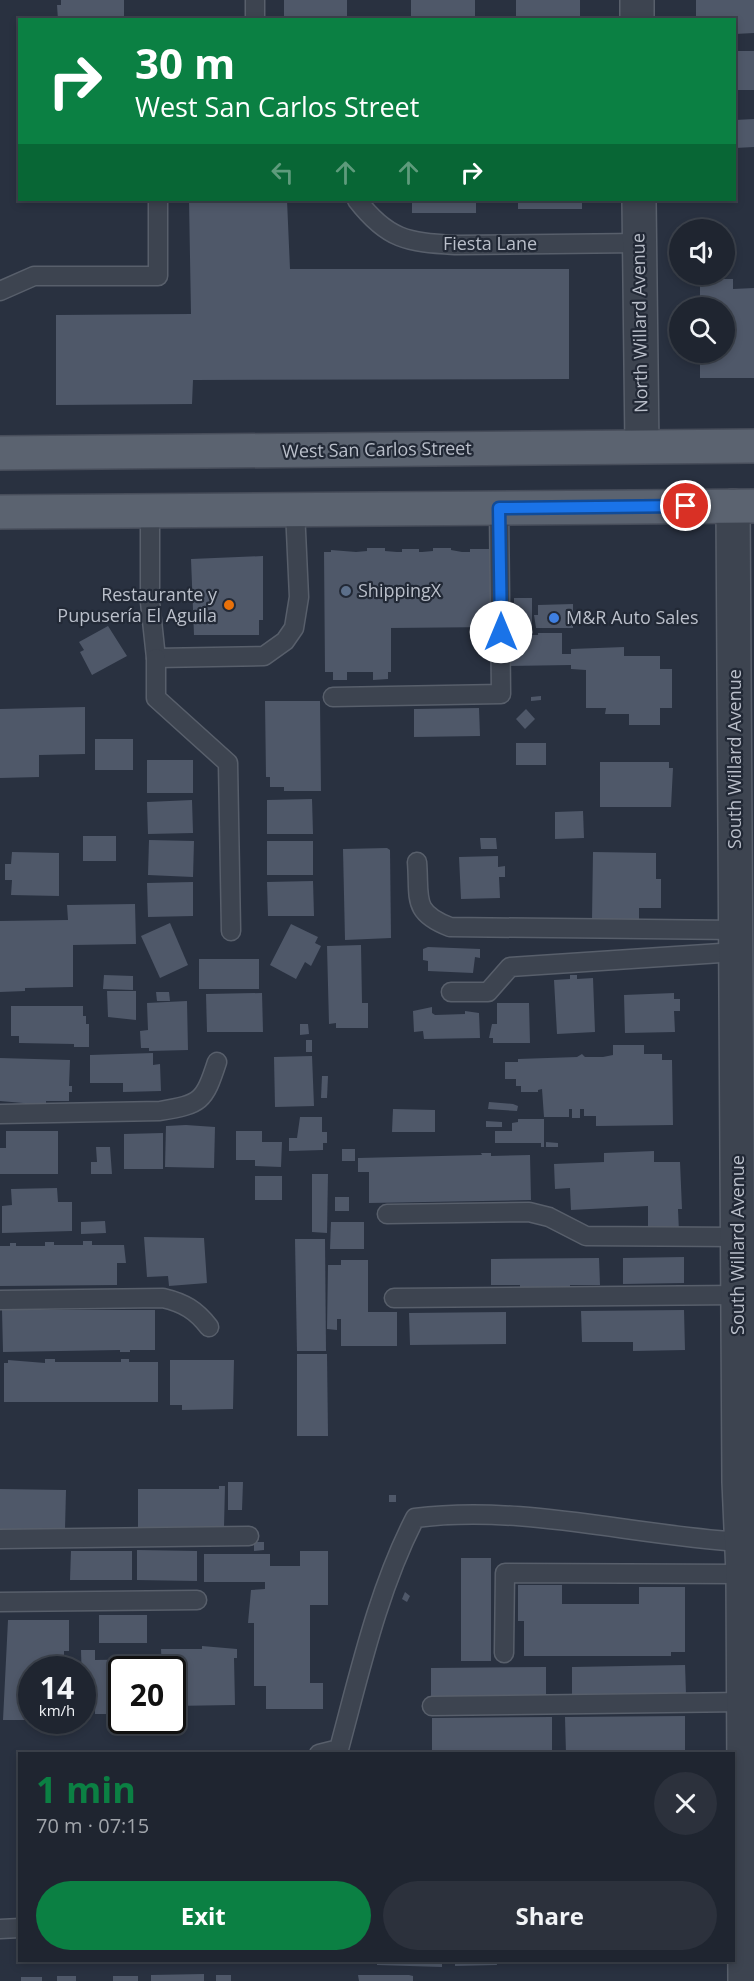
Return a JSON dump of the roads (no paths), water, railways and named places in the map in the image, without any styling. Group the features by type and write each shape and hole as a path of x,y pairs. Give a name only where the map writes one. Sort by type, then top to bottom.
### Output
{"main road":[{"name":"West San Carlos Street","path":"0,453 754,446"},
{"path":"0,512 499,508 747,503"}],"street":[{"path":"637,0 637,18"},
{"name":"North Willard Avenue","path":"639,201 642,446"},
{"name":"South Willard Avenue","path":"744,1956 739,1778 744,1702 743,1542 747,1482 738,1295 746,1198 745,999 736,941 745,857 733,545 747,503"}],"lane":[{"path":"255,0 255,18"},
{"path":"0,291 34,276 158,276 158,201"},
{"name":"Fiesta Lane","path":"358,201 384,230 402,238 428,243 455,246 639,243"},
{"path":"333,697 501,694 499,508"},
{"path":"156,658 264,656 285,641 294,628 299,597 295,510"},
{"path":"150,511 150,602 156,658 156,698 228,763 231,931"},
{"path":"417,862 420,909 430,919 450,927 736,941"},
{"path":"451,992 488,992 510,967 736,941"},
{"path":"0,1114 160,1112 181,1108 197,1103 208,1088 217,1062"},
{"path":"387,1214 530,1212 549,1217 586,1236 743,1250"},
{"path":"394,1298 738,1295"},
{"path":"0,1300 163,1298 183,1303 199,1313 209,1327"},
{"path":"327,1752 339,1749 357,1674 402,1544 415,1518 454,1513 574,1521 743,1542"},
{"path":"0,1539 249,1536"},
{"path":"504,1653 505,1573 744,1574"},
{"path":"0,1602 197,1600"},
{"path":"432,1706 744,1702"},
{"path":"0,1929 18,1928"}],"place":[{"name":"ShippingX","path":"346,591"},
{"name":"Restaurante y Pupusería El Aguila","path":"229,605"},
{"name":"M&R Auto Sales","path":"554,618"}]}
